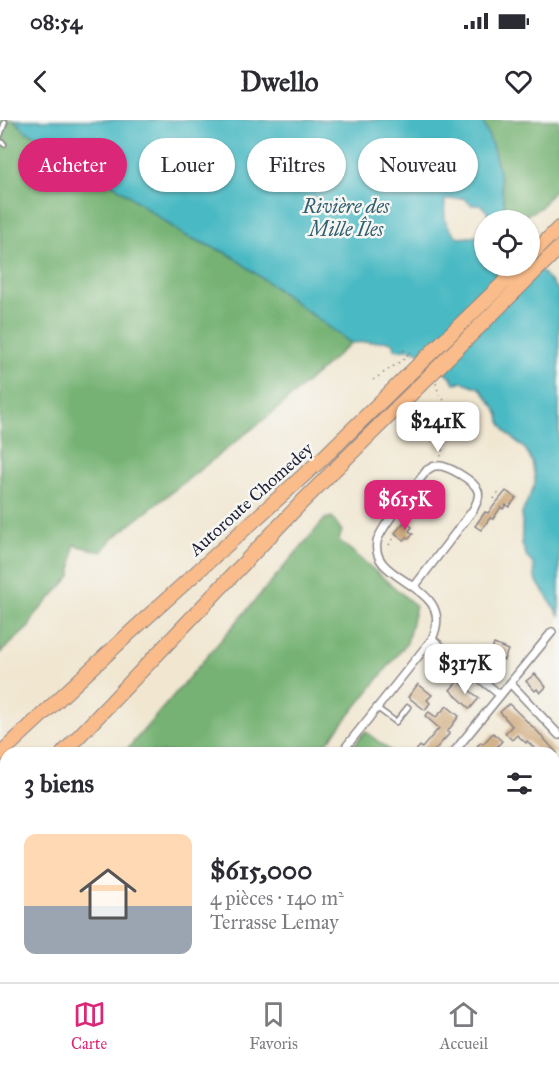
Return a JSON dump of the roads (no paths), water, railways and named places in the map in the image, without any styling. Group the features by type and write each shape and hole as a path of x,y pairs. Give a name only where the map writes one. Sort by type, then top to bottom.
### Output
{"highway":[{"path":"540,247 559,228"},
{"name":"Autoroute Chomedey","path":"69,747 304,500 559,249"},
{"name":"Autoroute Chomedey","path":"8,747 324,457 511,276"}],"street":[{"path":"346,747 432,639 437,622 436,611 414,587 379,559 377,540 427,470 441,466 454,471 474,486 478,491 478,499 414,587"},
{"path":"458,747 552,632"},
{"path":"432,639 500,695"},
{"path":"510,683 559,735"}],"lane":[{"path":"0,136 5,122"},
{"path":"396,723 408,707"},
{"path":"377,708 401,727"}],"water":[{"name":"Rivière des Mille Îles","path":"14,120 482,120 495,157 505,210 486,210 480,205 472,205 463,198 445,200 445,217 447,225 459,238 474,236 474,276 540,276 540,270 559,291 559,615 535,578 533,564 527,557 522,544 522,513 535,484 532,462 526,450 507,433 495,408 480,388 463,382 454,383 451,377 421,352 395,349 394,343 388,341 351,343 229,254 184,235 124,192 127,192 127,138 43,138 27,132"}]}
